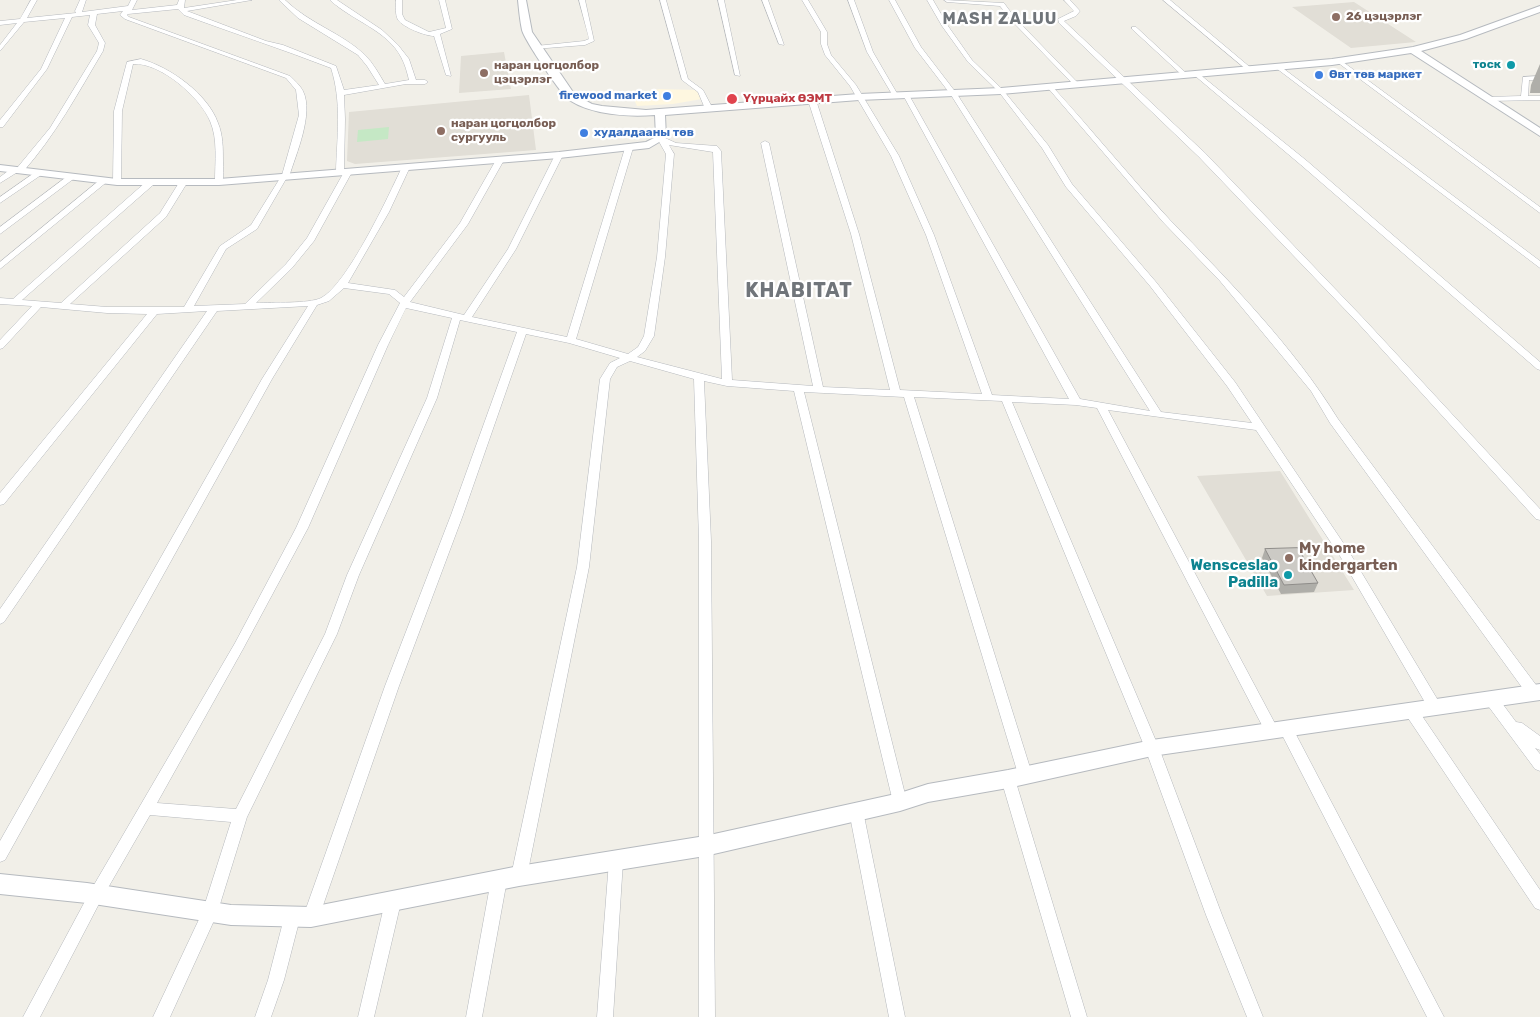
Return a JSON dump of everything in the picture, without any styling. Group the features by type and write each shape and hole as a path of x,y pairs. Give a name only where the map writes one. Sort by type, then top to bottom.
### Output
{"street":[{"path":"0,49 22,21 34,0"},
{"path":"81,14 78,11 83,0"},
{"path":"125,12 249,0"},
{"path":"282,0 290,9 318,29 360,54 383,86"},
{"path":"333,0 386,37 401,52 408,64 413,82"},
{"path":"399,0 398,14 402,21 424,33 437,34 449,29 442,0"},
{"path":"522,0 527,32 563,88 578,101 602,109 660,113 859,96 1001,91 1339,61 1413,50 1463,37 1538,12"},
{"path":"536,48 585,43 592,40 582,0"},
{"path":"663,0 685,80 702,91 708,109"},
{"path":"721,0 738,75"},
{"path":"765,0 782,44"},
{"path":"805,0 824,32 824,44 828,55 853,85 895,156 930,235 988,398"},
{"path":"851,0 870,52 895,95"},
{"path":"892,0 918,48 954,94 1158,415"},
{"path":"930,0 945,26 970,61 1001,91 1045,147 1069,185 1197,339 1231,384 1344,553 1435,707"},
{"path":"947,0 1000,2 1013,19 1076,84"},
{"path":"1067,0 1076,11 1062,18 1061,22 1083,45 1202,155 1361,321 1540,516"},
{"path":"1166,0 1249,70"},
{"path":"0,23 94,13 133,3"},
{"path":"133,3 123,15 127,18 288,77 299,90 302,100 303,115 284,177 254,227 223,248 187,310"},
{"path":"181,6 242,34 281,46 328,64 334,68 339,79 344,172 311,239 289,266 247,307"},
{"path":"0,181 33,157 57,123 100,51 102,43 92,28 90,21 94,13"},
{"path":"0,125 44,69 69,16"},
{"path":"1134,28 1185,75"},
{"path":"437,34 449,75"},
{"path":"1413,50 1540,133"},
{"path":"117,182 118,111 130,62 140,61 173,75 208,109 218,136 219,182"},
{"path":"1339,61 1540,211"},
{"path":"1278,67 1540,265"},
{"path":"1196,74 1540,367"},
{"path":"1524,98 1526,93 1525,78 1540,78"},
{"path":"341,93 413,82 425,82"},
{"path":"0,884 96,895 208,914 301,918 393,902 509,878 705,846 900,802 928,793 1152,748 1537,693 1334,421 1315,390 1222,280 1166,220 1050,87"},
{"path":"906,95 1076,402"},
{"path":"1488,98 1540,98"},
{"path":"812,100 1016,776 1079,1017"},
{"path":"474,1017 509,878 582,567 604,379 613,365 642,349 649,336 661,257 670,154 660,138 660,113"},
{"path":"0,168 117,182 219,182 559,156 649,145 660,138"},
{"path":"660,138 674,144 714,148 717,151 727,383"},
{"path":"765,143 819,390"},
{"path":"571,341 629,148"},
{"path":"161,1017 208,914 240,816 331,634 353,575 432,398 462,317 512,249 559,156"},
{"path":"32,1017 96,895 239,646 302,528 383,345 404,303 464,224 500,160"},
{"path":"0,301 154,311 314,303 326,299 342,285 385,212 406,167"},
{"path":"0,201 40,173"},
{"path":"0,231 72,177"},
{"path":"0,266 104,181"},
{"path":"15,302 150,183"},
{"path":"63,306 163,215 183,183"},
{"path":"342,285 392,292 409,306 571,341 727,383 819,390 1076,402 1158,415 1259,427"},
{"path":"0,346 40,303"},
{"path":"0,855 267,379 314,303"},
{"path":"0,619 214,308"},
{"path":"0,501 154,311"},
{"path":"263,1017 457,515 522,330"},
{"path":"699,377 706,541 705,846 707,1017"},
{"path":"798,388 900,802"},
{"path":"1006,398 1152,748 1214,915 1255,1017"},
{"path":"1100,405 1436,1017"},
{"path":"1491,699 1540,765"},
{"path":"1411,710 1540,903"},
{"path":"1506,719 1540,744"},
{"path":"145,808 240,816"},
{"path":"856,811 897,1017"},
{"path":"606,1017 616,861"},
{"path":"366,1017 393,902"}],"shaded area":[{"path":"1354,2 1416,42 1351,48 1292,7"},
{"name":"наран цогцолбор цэцэрлэг","path":"504,52 511,89 459,93 461,56"},
{"name":"firewood market","path":"659,89 696,90 702,99 673,104 637,106 631,93"},
{"name":"наран цогцолбор сургууль","path":"529,95 536,150 355,164 347,161 349,112"},
{"name":"My home kindergarten","path":"1280,471 1354,590 1267,596 1197,476"}],"green space":[{"path":"389,127 388,139 357,142 358,130"}],"building":[{"path":"1298,548 1318,583 1284,585 1265,549"}],"place":[{"name":"26 цэцэрлэг","path":"1336,17"},
{"name":"тоск","path":"1511,65"},
{"name":"наран цогцолбор цэцэрлэг","path":"484,73"},
{"name":"Өвт төв маркет","path":"1319,75"},
{"name":"firewood market","path":"667,96"},
{"name":"Үүрцайх ӨЭМТ","path":"732,99"},
{"name":"наран цогцолбор сургууль","path":"441,131"},
{"name":"худалдааны төв","path":"584,133"},
{"name":"My home kindergarten","path":"1289,558"},
{"name":"Wensceslao Padilla","path":"1288,575"}],"district":[{"name":"MASH ZALUU","path":"1000,19"},
{"name":"KHABITAT","path":"799,291"}]}
